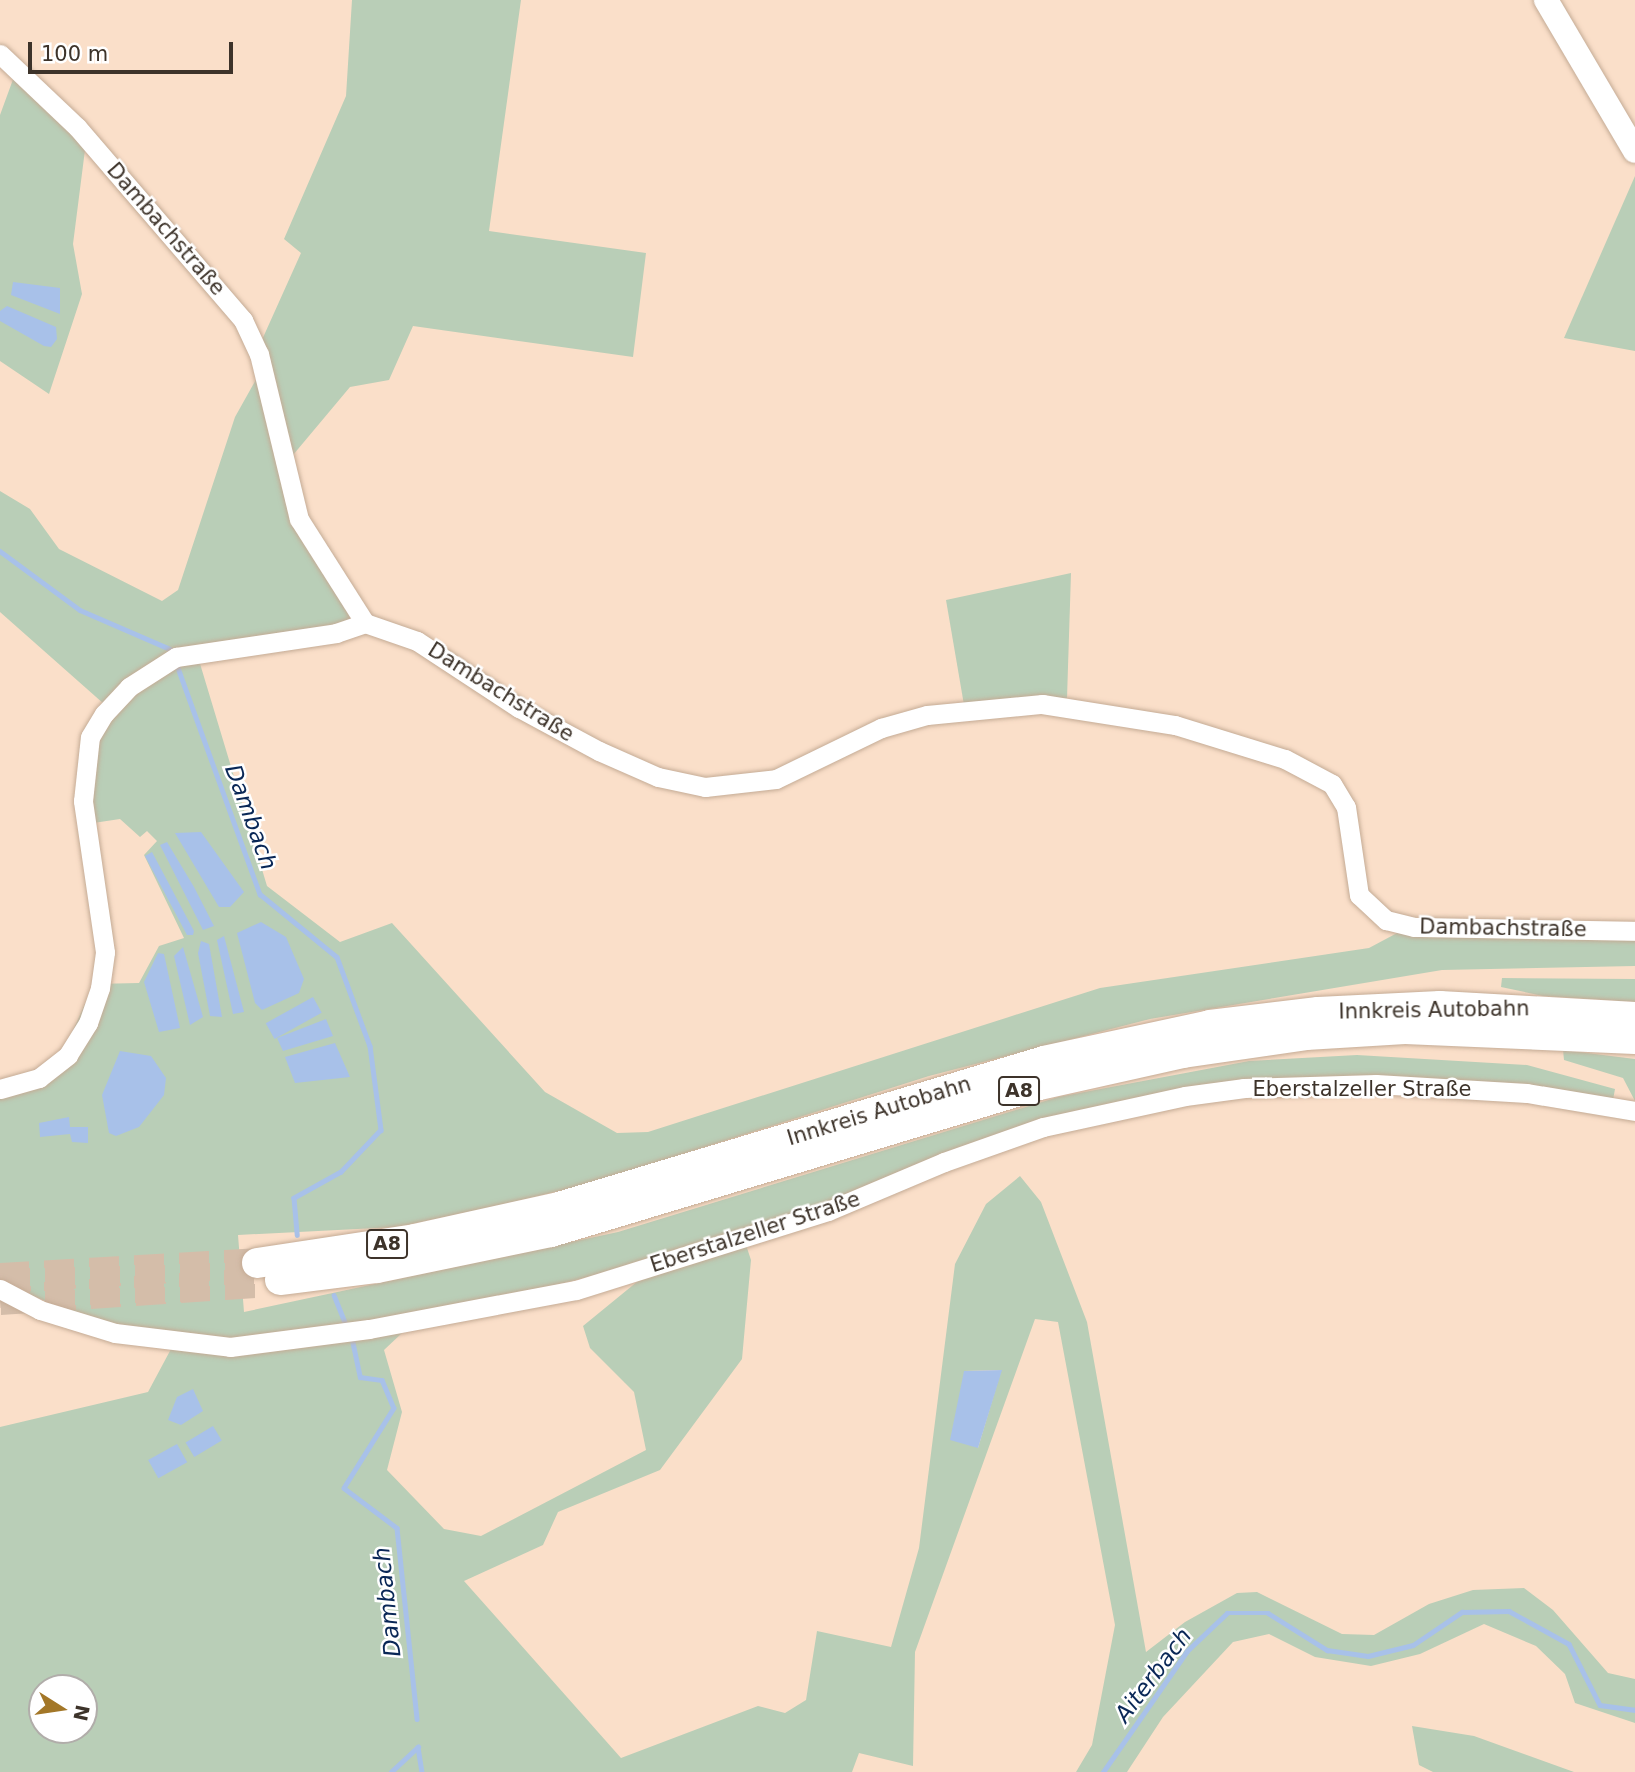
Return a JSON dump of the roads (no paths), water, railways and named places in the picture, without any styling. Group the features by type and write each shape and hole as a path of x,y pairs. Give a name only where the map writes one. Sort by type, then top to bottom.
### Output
{"highway":[{"name":"Innkreis Autobahn","path":"1635,1017 1440,1006 1318,1012 1210,1026 1044,1061 559,1207 258,1273 377,1268 551,1232 1039,1085 1183,1053 1306,1035 1405,1029 1635,1039"}],"main road":[{"path":"1546,0 1635,151"}],"street":[{"name":"Dambachstraße","path":"0,54 77,127 243,320 259,354 299,519 365,623 417,641 519,708 599,751 658,777 705,788 776,779 881,728 940,713 1042,704 1175,725 1284,759 1332,784 1346,807 1359,895 1386,920 1414,927 1635,931"},
{"path":"0,1089 39,1077 68,1055 100,988 105,952 83,801 90,737 104,714 129,687 176,657 336,633 365,623"},
{"name":"Eberstalzeller Straße","path":"0,1289 40,1310 115,1333 192,1345 230,1347 369,1329 576,1290 828,1211 944,1161 1043,1127 1185,1096 1256,1087 1376,1084 1527,1093 1635,1111"}],"water":[{"path":"13,282 60,288 60,314 11,295"},
{"path":"7,306 56,327 57,339 51,347 44,346 0,321 0,311"},
{"path":"201,832 244,892 230,907 219,907 175,833"},
{"path":"167,842 214,926 203,930 160,845"},
{"path":"152,852 194,931 193,935 187,935 145,856"},
{"path":"261,922 286,937 304,979 299,993 262,1010 255,1003 237,933"},
{"path":"224,936 244,1012 233,1014 217,940"},
{"path":"201,941 209,944 222,1017 210,1016 198,953"},
{"path":"183,947 203,1017 190,1025 174,956"},
{"path":"158,953 164,954 180,1028 159,1032 144,982"},
{"path":"313,997 322,1013 274,1039 266,1023"},
{"path":"326,1019 333,1036 283,1051 277,1038"},
{"path":"335,1043 350,1077 295,1083 285,1057"},
{"path":"120,1051 151,1056 166,1078 164,1095 139,1127 116,1136 109,1133 102,1095"},
{"path":"69,1117 70,1127 88,1127 88,1143 72,1142 70,1134 40,1137 39,1123"},
{"path":"1002,1370 978,1448 950,1440 964,1371"},
{"path":"193,1389 203,1411 181,1425 168,1420 177,1397"},
{"path":"213,1426 222,1441 194,1457 186,1442"},
{"path":"177,1444 187,1462 158,1478 148,1460"}],"waterway":[{"name":"Dambach","path":"0,551 80,610 170,649"},
{"name":"Dambach","path":"177,665 260,894 337,957 370,1046 381,1130 341,1172 294,1198 297,1235"},
{"name":"Dambach","path":"334,1295 347,1327"},
{"name":"Dambach","path":"352,1338 360,1377 382,1380 394,1408 344,1488 397,1528 417,1719"},
{"name":"Aiterbach","path":"1103,1772 1187,1651 1227,1613 1268,1613 1327,1650 1368,1656 1413,1645 1462,1612 1509,1611 1569,1644 1600,1705 1635,1710"},
{"name":"Aiterbach","path":"391,1772 418,1747 422,1772"}],"tunnel":[{"path":"0,1278 257,1263"},
{"path":"0,1300 259,1283"}]}
